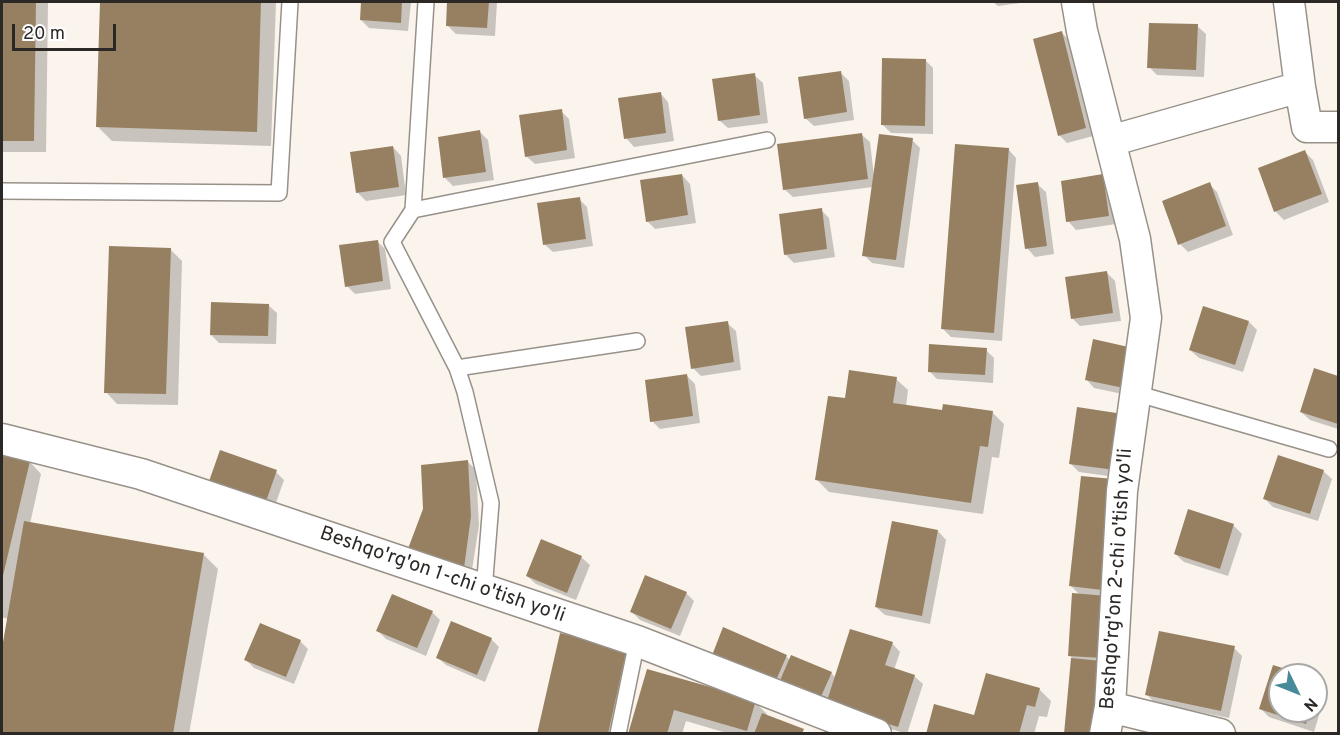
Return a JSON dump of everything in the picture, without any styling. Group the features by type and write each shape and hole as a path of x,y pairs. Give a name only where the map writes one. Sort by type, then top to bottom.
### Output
{"street":[{"name":"Beshqo'rg'on 2-chi o'tish yo'li","path":"1077,2 1082,31 1135,238 1146,318 1122,491 1108,720"},
{"path":"1289,2 1307,127 1338,127"},
{"path":"1110,141 1300,87"},
{"name":"Beshqo'rg'on 1-chi o'tish yo'li","path":"2,439 141,474 638,641 876,734"},
{"path":"1108,720 1220,734"}],"lane":[{"path":"2,191 279,193 290,2"},
{"path":"426,2 413,210 392,242 457,368 465,392 491,503 484,590"},
{"path":"413,210 767,140"},
{"path":"457,368 637,341"},
{"path":"1136,393 1329,449"},
{"path":"618,734 638,641"}],"building":[{"path":"2,2 36,2 34,141 2,141"},
{"path":"100,2 261,2 257,132 96,127"},
{"path":"361,2 402,2 401,23 360,20"},
{"path":"447,2 489,2 487,28 446,26"},
{"path":"1149,23 1198,24 1196,70 1147,68"},
{"path":"1062,31 1086,128 1058,136 1033,39"},
{"path":"882,58 926,59 925,126 881,125"},
{"path":"841,71 847,112 804,119 798,77"},
{"path":"755,73 760,115 718,121 712,79"},
{"path":"661,92 666,133 624,139 618,98"},
{"path":"562,109 567,150 525,157 519,115"},
{"path":"480,130 486,172 443,178 438,137"},
{"path":"862,133 868,179 783,190 777,144"},
{"path":"879,134 913,138 896,260 862,256"},
{"path":"955,144 1009,148 994,333 941,329"},
{"path":"393,146 399,187 356,193 350,152"},
{"path":"1305,150 1322,194 1274,212 1258,168"},
{"path":"682,174 688,215 646,222 640,180"},
{"path":"1103,174 1109,216 1066,222 1061,181"},
{"path":"1038,182 1047,246 1025,249 1016,185"},
{"path":"1210,182 1226,226 1178,245 1162,201"},
{"path":"580,197 586,239 543,245 537,203"},
{"path":"822,208 827,249 784,255 779,214"},
{"path":"378,240 383,281 345,287 339,245"},
{"path":"109,246 171,248 166,394 104,393"},
{"path":"1107,271 1113,313 1071,319 1065,277"},
{"path":"211,302 269,304 268,336 210,335"},
{"path":"1203,306 1249,321 1235,365 1189,350"},
{"path":"728,321 734,362 691,369 685,327"},
{"path":"1093,339 1133,348 1124,388 1085,380"},
{"path":"929,344 987,348 985,375 928,372"},
{"path":"1314,368 1338,376 1338,424 1300,412"},
{"path":"849,370 897,377 893,403 942,410 943,404 993,411 988,447 980,446 971,503 815,480 828,396 845,398"},
{"path":"687,374 693,416 650,422 645,380"},
{"path":"1077,407 1123,414 1115,470 1069,464"},
{"path":"220,450 277,470 264,507 207,487"},
{"path":"2,454 30,461 2,580"},
{"path":"1278,455 1324,470 1310,514 1263,499"},
{"path":"468,460 471,516 464,568 406,554 423,509 421,465"},
{"path":"1081,476 1113,479 1102,590 1069,586"},
{"path":"1188,509 1234,524 1220,569 1174,554"},
{"path":"24,521 204,553 173,734 2,734 2,648"},
{"path":"892,521 938,530 922,616 875,607"},
{"path":"541,539 582,556 567,593 526,576"},
{"path":"645,575 687,592 671,629 630,612"},
{"path":"1072,593 1107,596 1103,658 1068,656"},
{"path":"392,594 433,611 417,648 376,631"},
{"path":"451,621 492,638 477,675 436,658"},
{"path":"260,623 301,640 286,677 244,660"},
{"path":"723,627 787,655 774,685 711,658"},
{"path":"850,629 893,642 885,665 915,675 898,727 826,704"},
{"path":"1159,631 1235,646 1221,711 1145,695"},
{"path":"560,633 627,648 608,734 537,734"},
{"path":"791,655 832,672 819,701 778,685"},
{"path":"1071,658 1102,661 1097,734 1064,734"},
{"path":"647,669 756,700 747,731 674,710 667,734 628,734"},
{"path":"986,673 1040,688 1035,707 1027,705 1019,734 926,734 934,704 974,715"},
{"path":"1268,681 1268,712 1259,709"},
{"path":"762,713 804,729 802,734 754,734"}]}
